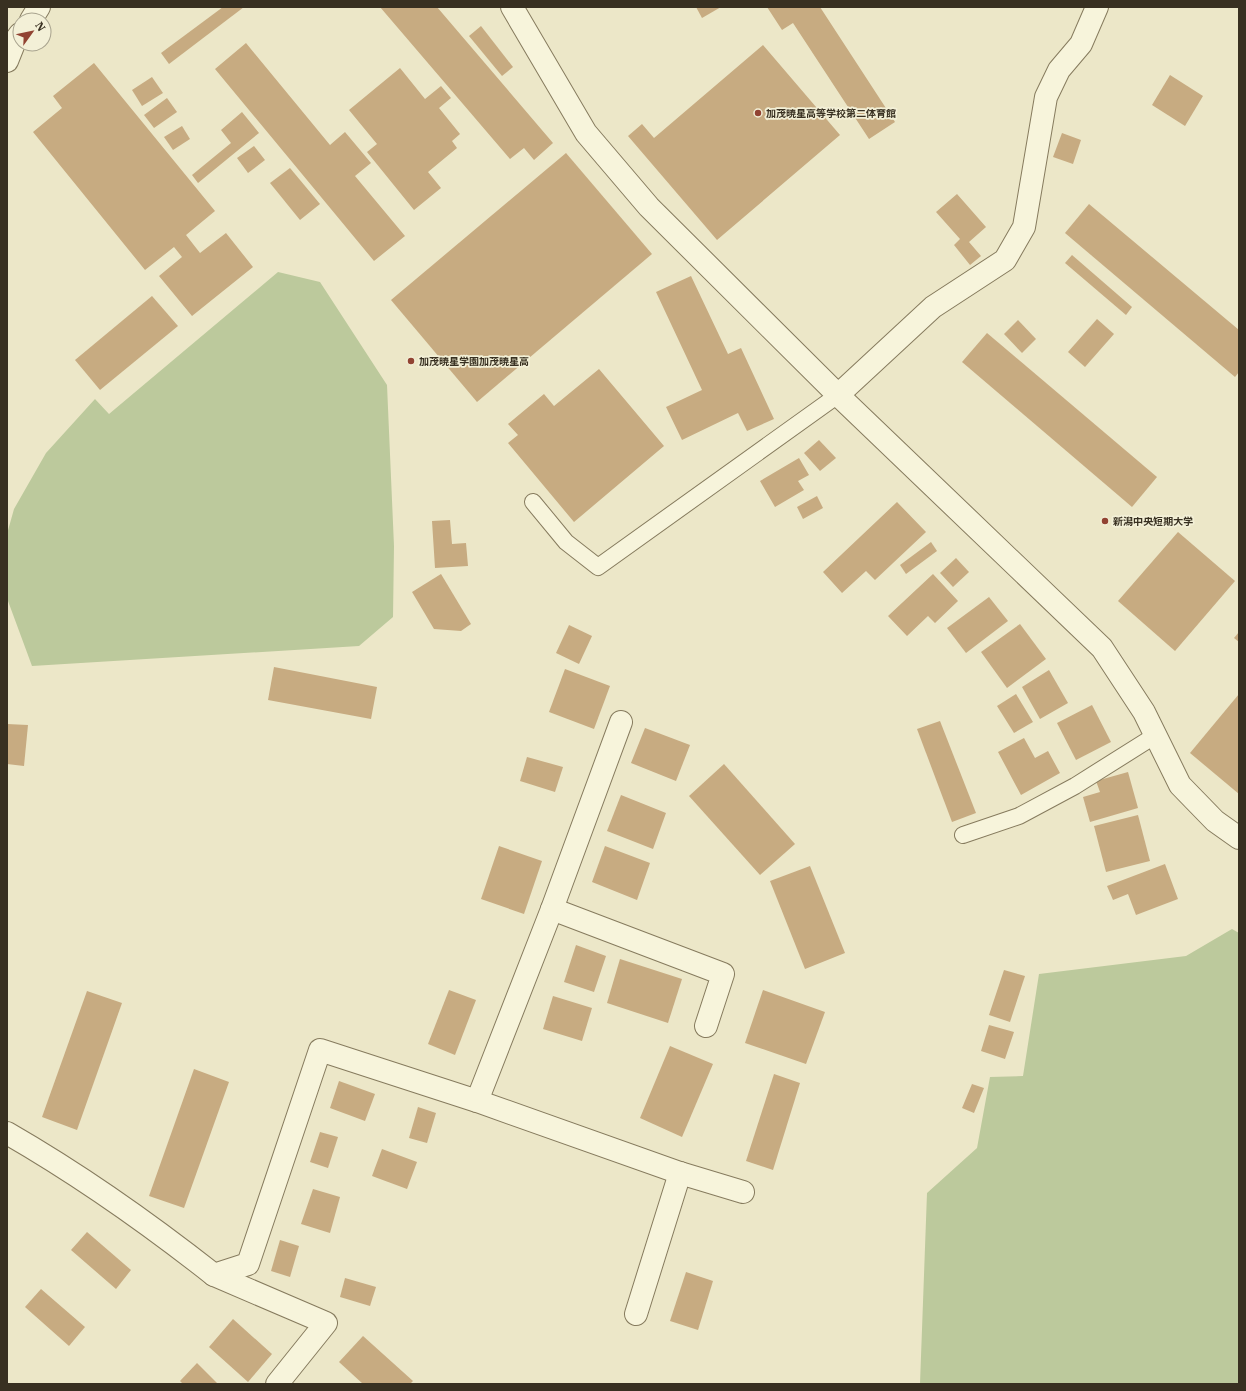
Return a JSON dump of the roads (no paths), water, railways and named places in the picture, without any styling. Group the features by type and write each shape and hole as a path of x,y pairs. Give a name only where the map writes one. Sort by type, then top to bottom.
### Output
{"street":[{"path":"512,7 586,133 644,202 838,395 1102,648 1144,712 1180,785 1215,821 1239,838"},
{"path":"838,395 933,307 1005,260 1024,227 1046,97 1059,70 1081,44 1097,7"},
{"path":"7,61 12,48"},
{"path":"477,1101 552,909 621,722"},
{"path":"552,909 722,974 706,1026"},
{"path":"214,1275 248,1264 320,1050 477,1101 680,1173 742,1192"},
{"path":"7,1133 50,1158 120,1203 214,1275 326,1323 277,1384"},
{"path":"636,1314 680,1173"}],"lane":[{"path":"532,502 566,542 598,567 838,395"},
{"path":"964,835 1019,816 1075,786 1156,735"}],"place":[{"name":"加茂暁星高等学校第二体育館","path":"758,113"},
{"name":"加茂暁星学園加茂暁星高","path":"411,361"},
{"name":"新潟中央短期大学","path":"1105,521"}]}
